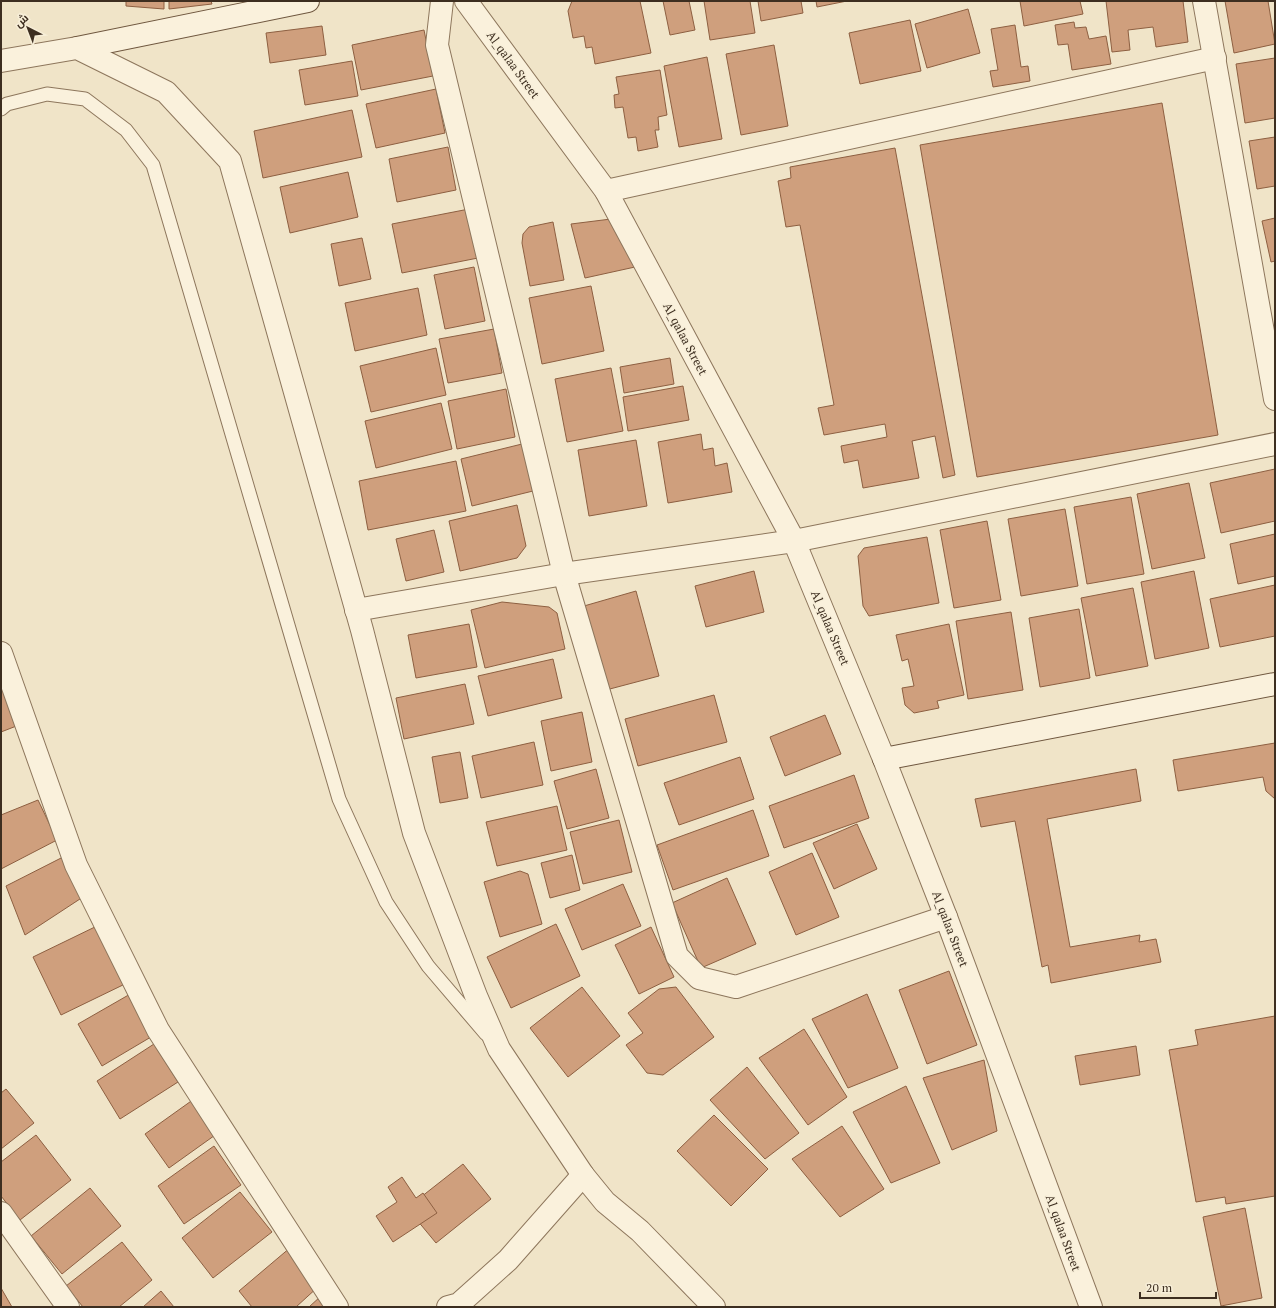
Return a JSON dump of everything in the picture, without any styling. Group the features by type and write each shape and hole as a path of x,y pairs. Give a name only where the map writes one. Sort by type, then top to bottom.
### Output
{"street":[{"path":"1,61 77,48 308,1"},
{"path":"442,1 437,46 564,574 677,956 699,978 736,987 946,917"},
{"name":"Al_qalaa Street","path":"466,1 606,191 794,541 884,759 946,917 1091,1307"},
{"path":"1204,1 1275,399"},
{"path":"77,48 166,92 230,161 356,610 414,833 476,996 499,1049 583,1174 605,1202 640,1231 714,1307"},
{"path":"606,191 1215,58"},
{"path":"356,610 564,574 794,541 1275,444"},
{"path":"1,653 76,866 158,1030 337,1307"},
{"path":"884,759 1275,684"},
{"path":"448,1307 458,1304 508,1260 583,1174"},
{"path":"1,1213 68,1307"}],"lane":[{"path":"1,109 7,104 47,94 85,99 126,130 153,165 339,799 386,902 428,966 499,1049"}],"building":[{"path":"126,1 164,1 164,9 126,6"},
{"path":"169,1 211,1 212,4 169,9"},
{"path":"572,1 640,1 651,53 595,64 592,47 586,48 584,36 573,38 568,11"},
{"path":"663,1 689,1 695,30 670,35"},
{"path":"704,1 750,1 755,33 710,40"},
{"path":"758,1 801,1 803,13 761,21"},
{"path":"816,1 847,1 817,7"},
{"path":"1020,1 1080,1 1083,14 1024,26"},
{"path":"1106,1 1183,1 1188,42 1156,47 1153,27 1128,30 1130,50 1112,52"},
{"path":"1225,1 1268,1 1275,44 1234,53"},
{"path":"968,9 980,53 927,68 915,24"},
{"path":"910,20 921,71 860,84 849,33"},
{"path":"1074,22 1075,28 1086,27 1089,39 1106,36 1111,64 1072,70 1068,44 1058,45 1055,25"},
{"path":"1015,25 1021,67 1028,66 1030,81 993,87 990,71 998,70 991,29"},
{"path":"322,26 326,55 270,63 266,33"},
{"path":"424,30 433,76 361,90 352,45"},
{"path":"774,45 788,126 741,135 726,54"},
{"path":"707,57 722,139 679,147 664,66"},
{"path":"1275,58 1275,118 1245,123 1236,64"},
{"path":"352,61 358,96 305,105 299,70"},
{"path":"660,70 667,115 658,117 659,130 655,130 658,147 638,151 636,137 628,138 623,107 615,108 614,95 619,94 616,77"},
{"path":"436,89 445,133 376,148 366,104"},
{"path":"1162,103 1218,435 977,477 920,145"},
{"path":"352,110 362,157 263,178 254,131"},
{"path":"1275,137 1275,186 1257,189 1249,141"},
{"path":"448,147 456,190 397,202 389,159"},
{"path":"895,148 955,475 943,478 935,436 912,441 919,478 863,488 858,460 844,463 841,446 887,437 885,424 824,435 818,408 834,405 800,225 786,227 778,181 791,178 790,167"},
{"path":"348,172 358,217 290,233 280,187"},
{"path":"469,209 478,258 402,273 392,224"},
{"path":"1275,218 1275,261 1271,262 1262,221"},
{"path":"611,219 635,267 585,278 571,224"},
{"path":"553,222 564,280 530,286 522,243 523,234 529,227"},
{"path":"362,238 371,279 339,286 331,244"},
{"path":"474,267 485,321 445,329 434,275"},
{"path":"591,286 604,351 542,364 529,298"},
{"path":"418,288 427,335 355,351 345,303"},
{"path":"494,329 502,373 448,383 439,339"},
{"path":"436,348 446,395 371,412 360,366"},
{"path":"670,358 674,384 624,393 620,367"},
{"path":"611,368 623,431 567,442 555,379"},
{"path":"683,386 689,420 628,431 623,397"},
{"path":"506,389 515,437 457,449 448,401"},
{"path":"441,403 452,449 376,468 365,421"},
{"path":"701,434 703,450 713,448 715,466 727,463 732,492 668,503 658,442"},
{"path":"636,440 647,506 589,516 578,450"},
{"path":"522,444 533,491 472,506 461,459"},
{"path":"456,461 466,511 368,530 359,481"},
{"path":"1275,469 1275,521 1221,533 1210,483"},
{"path":"1189,483 1205,558 1152,569 1137,494"},
{"path":"1131,497 1144,574 1087,584 1074,507"},
{"path":"517,505 526,546 517,558 460,571 449,521"},
{"path":"1065,509 1078,586 1021,596 1008,519"},
{"path":"987,521 1001,600 954,608 940,530"},
{"path":"434,530 444,572 406,581 396,539"},
{"path":"1275,534 1275,576 1238,584 1230,544"},
{"path":"927,537 939,603 869,616 863,606 858,556 864,548"},
{"path":"754,571 764,612 706,627 695,586"},
{"path":"1194,571 1209,648 1155,659 1141,582"},
{"path":"1275,585 1275,636 1220,647 1210,599"},
{"path":"1133,588 1148,666 1096,676 1081,598"},
{"path":"636,591 659,676 606,690 584,606"},
{"path":"502,602 549,607 557,613 565,649 485,668 471,610"},
{"path":"1079,609 1090,678 1040,687 1029,618"},
{"path":"1011,612 1023,690 968,699 956,621"},
{"path":"469,624 477,667 416,678 408,635"},
{"path":"949,624 964,695 937,701 939,708 914,713 905,705 902,688 914,686 908,659 902,661 896,635"},
{"path":"553,659 562,698 488,716 478,676"},
{"path":"1,679 19,725 1,732"},
{"path":"465,684 474,724 404,739 396,698"},
{"path":"714,695 727,742 638,766 625,719"},
{"path":"582,712 592,762 551,771 541,721"},
{"path":"825,715 841,754 785,776 770,737"},
{"path":"534,742 543,785 481,798 472,756"},
{"path":"1275,743 1275,799 1266,791 1263,777 1178,791 1173,760"},
{"path":"460,752 468,798 440,803 432,757"},
{"path":"740,757 754,799 679,825 664,783"},
{"path":"596,769 609,818 567,829 554,781"},
{"path":"1136,769 1141,801 1047,819 1070,947 1140,935 1139,942 1156,939 1161,962 1051,983 1048,965 1042,967 1015,821 981,827 975,799"},
{"path":"854,775 869,818 784,848 769,806"},
{"path":"38,800 57,840 1,869 1,815"},
{"path":"557,806 567,850 497,866 486,822"},
{"path":"753,810 769,856 673,890 657,845"},
{"path":"619,820 632,872 583,884 570,832"},
{"path":"857,824 877,869 834,889 813,843"},
{"path":"812,853 839,917 796,935 769,872"},
{"path":"572,855 580,890 550,898 541,863"},
{"path":"65,856 83,897 25,935 6,886"},
{"path":"520,871 528,874 542,924 500,937 484,882"},
{"path":"727,878 756,944 701,968 672,903"},
{"path":"623,884 641,926 582,950 565,909"},
{"path":"556,924 580,976 511,1008 487,957"},
{"path":"99,925 127,983 61,1015 33,957"},
{"path":"651,927 674,977 639,994 615,945"},
{"path":"949,971 977,1045 927,1064 899,990"},
{"path":"582,987 620,1036 568,1077 530,1028"},
{"path":"676,987 714,1037 663,1075 647,1073 626,1045 643,1033 628,1013 659,989"},
{"path":"132,993 156,1034 102,1066 78,1024"},
{"path":"867,994 898,1068 848,1088 812,1019"},
{"path":"1275,1016 1275,1196 1226,1204 1225,1197 1196,1202 1169,1050 1198,1045 1195,1030"},
{"path":"804,1029 847,1097 808,1125 759,1058"},
{"path":"154,1044 178,1082 120,1119 97,1081"},
{"path":"1136,1046 1140,1075 1080,1085 1075,1056"},
{"path":"984,1060 997,1131 952,1150 923,1078"},
{"path":"747,1067 799,1133 765,1159 710,1100"},
{"path":"906,1086 940,1163 891,1183 853,1112"},
{"path":"6,1089 34,1123 1,1149 1,1093"},
{"path":"194,1099 218,1133 169,1168 145,1134"},
{"path":"714,1115 768,1169 731,1206 677,1151"},
{"path":"842,1126 884,1189 840,1217 792,1159"},
{"path":"36,1135 71,1180 20,1220 1,1196 1,1162"},
{"path":"214,1146 241,1185 184,1224 158,1186"},
{"path":"463,1164 491,1199 436,1243 407,1208"},
{"path":"402,1177 416,1198 423,1193 437,1213 393,1242 376,1216 397,1202 388,1187"},
{"path":"90,1188 121,1226 62,1274 31,1236"},
{"path":"240,1192 272,1232 213,1278 182,1238"},
{"path":"1245,1208 1262,1298 1221,1306 1203,1217"},
{"path":"122,1242 152,1280 119,1307 83,1307 66,1286"},
{"path":"291,1247 319,1286 296,1307 252,1307 239,1291"},
{"path":"1,1288 12,1307 1,1307"},
{"path":"161,1291 174,1307 143,1307"},
{"path":"321,1296 329,1307 309,1307"}]}
